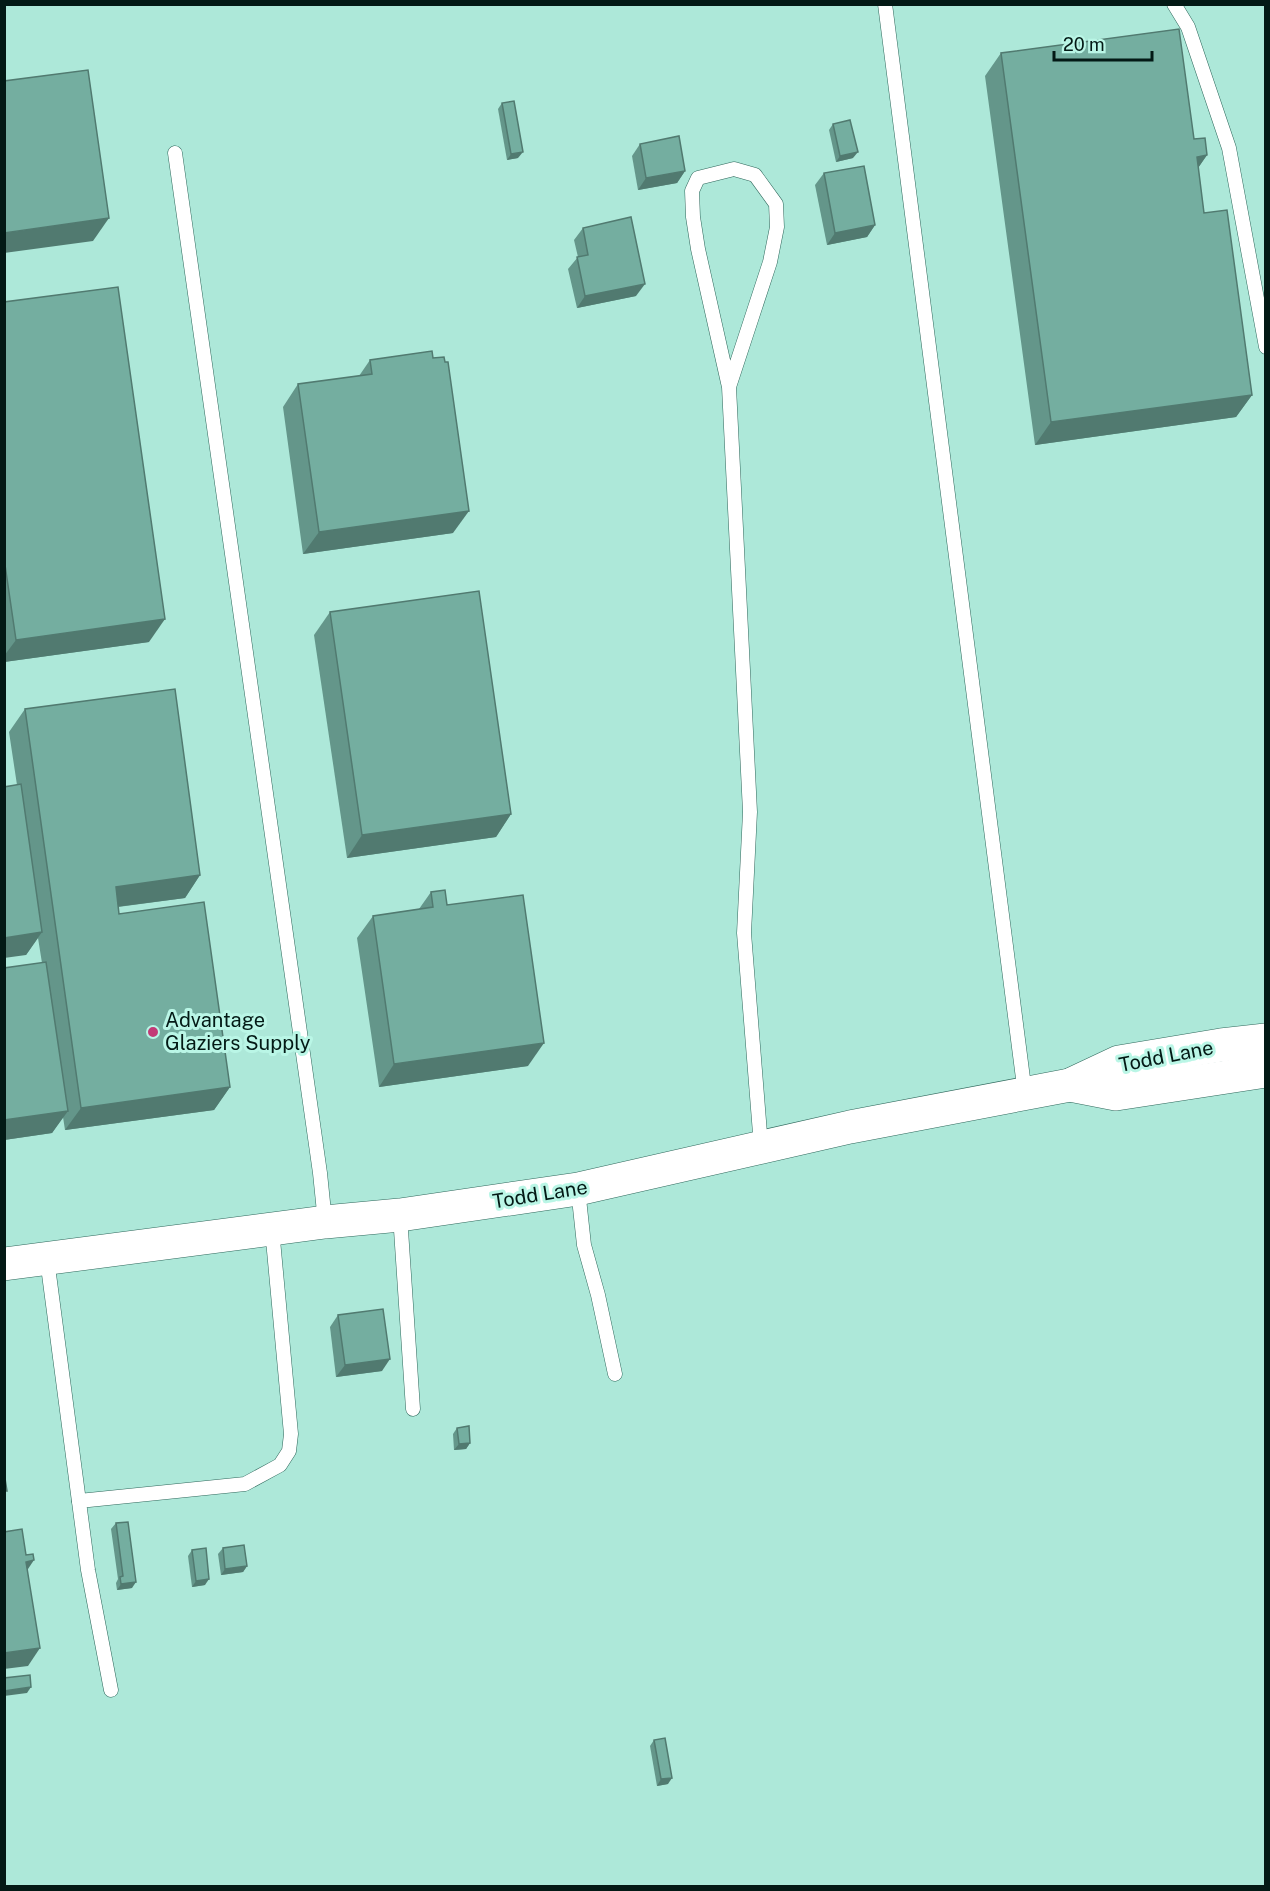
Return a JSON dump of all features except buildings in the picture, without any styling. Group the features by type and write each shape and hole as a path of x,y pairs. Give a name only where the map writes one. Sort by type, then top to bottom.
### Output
{"street":[{"name":"Todd Lane","path":"4,1264 325,1222 400,1215 578,1189 850,1126 1070,1084 1119,1062 1266,1040"},
{"name":"Todd Lane","path":"1070,1084 1116,1094 1266,1071"}],"lane":[{"path":"885,4 1025,1094"},
{"path":"1174,4 1188,27 1229,148 1266,347"},
{"path":"175,153 325,1222"},
{"path":"729,387 770,262 777,227 776,204 755,175 734,169 698,178 692,191 698,249 729,387 750,812 744,933 761,1146"},
{"path":"578,1189 584,1245 598,1295 615,1374"},
{"path":"400,1215 413,1409"},
{"path":"79,1501 245,1484 279,1465 289,1451 291,1434 272,1229"},
{"path":"47,1259 88,1570 111,1690"}],"place":[{"name":"Advantage Glaziers Supply","path":"153,1032"}]}
